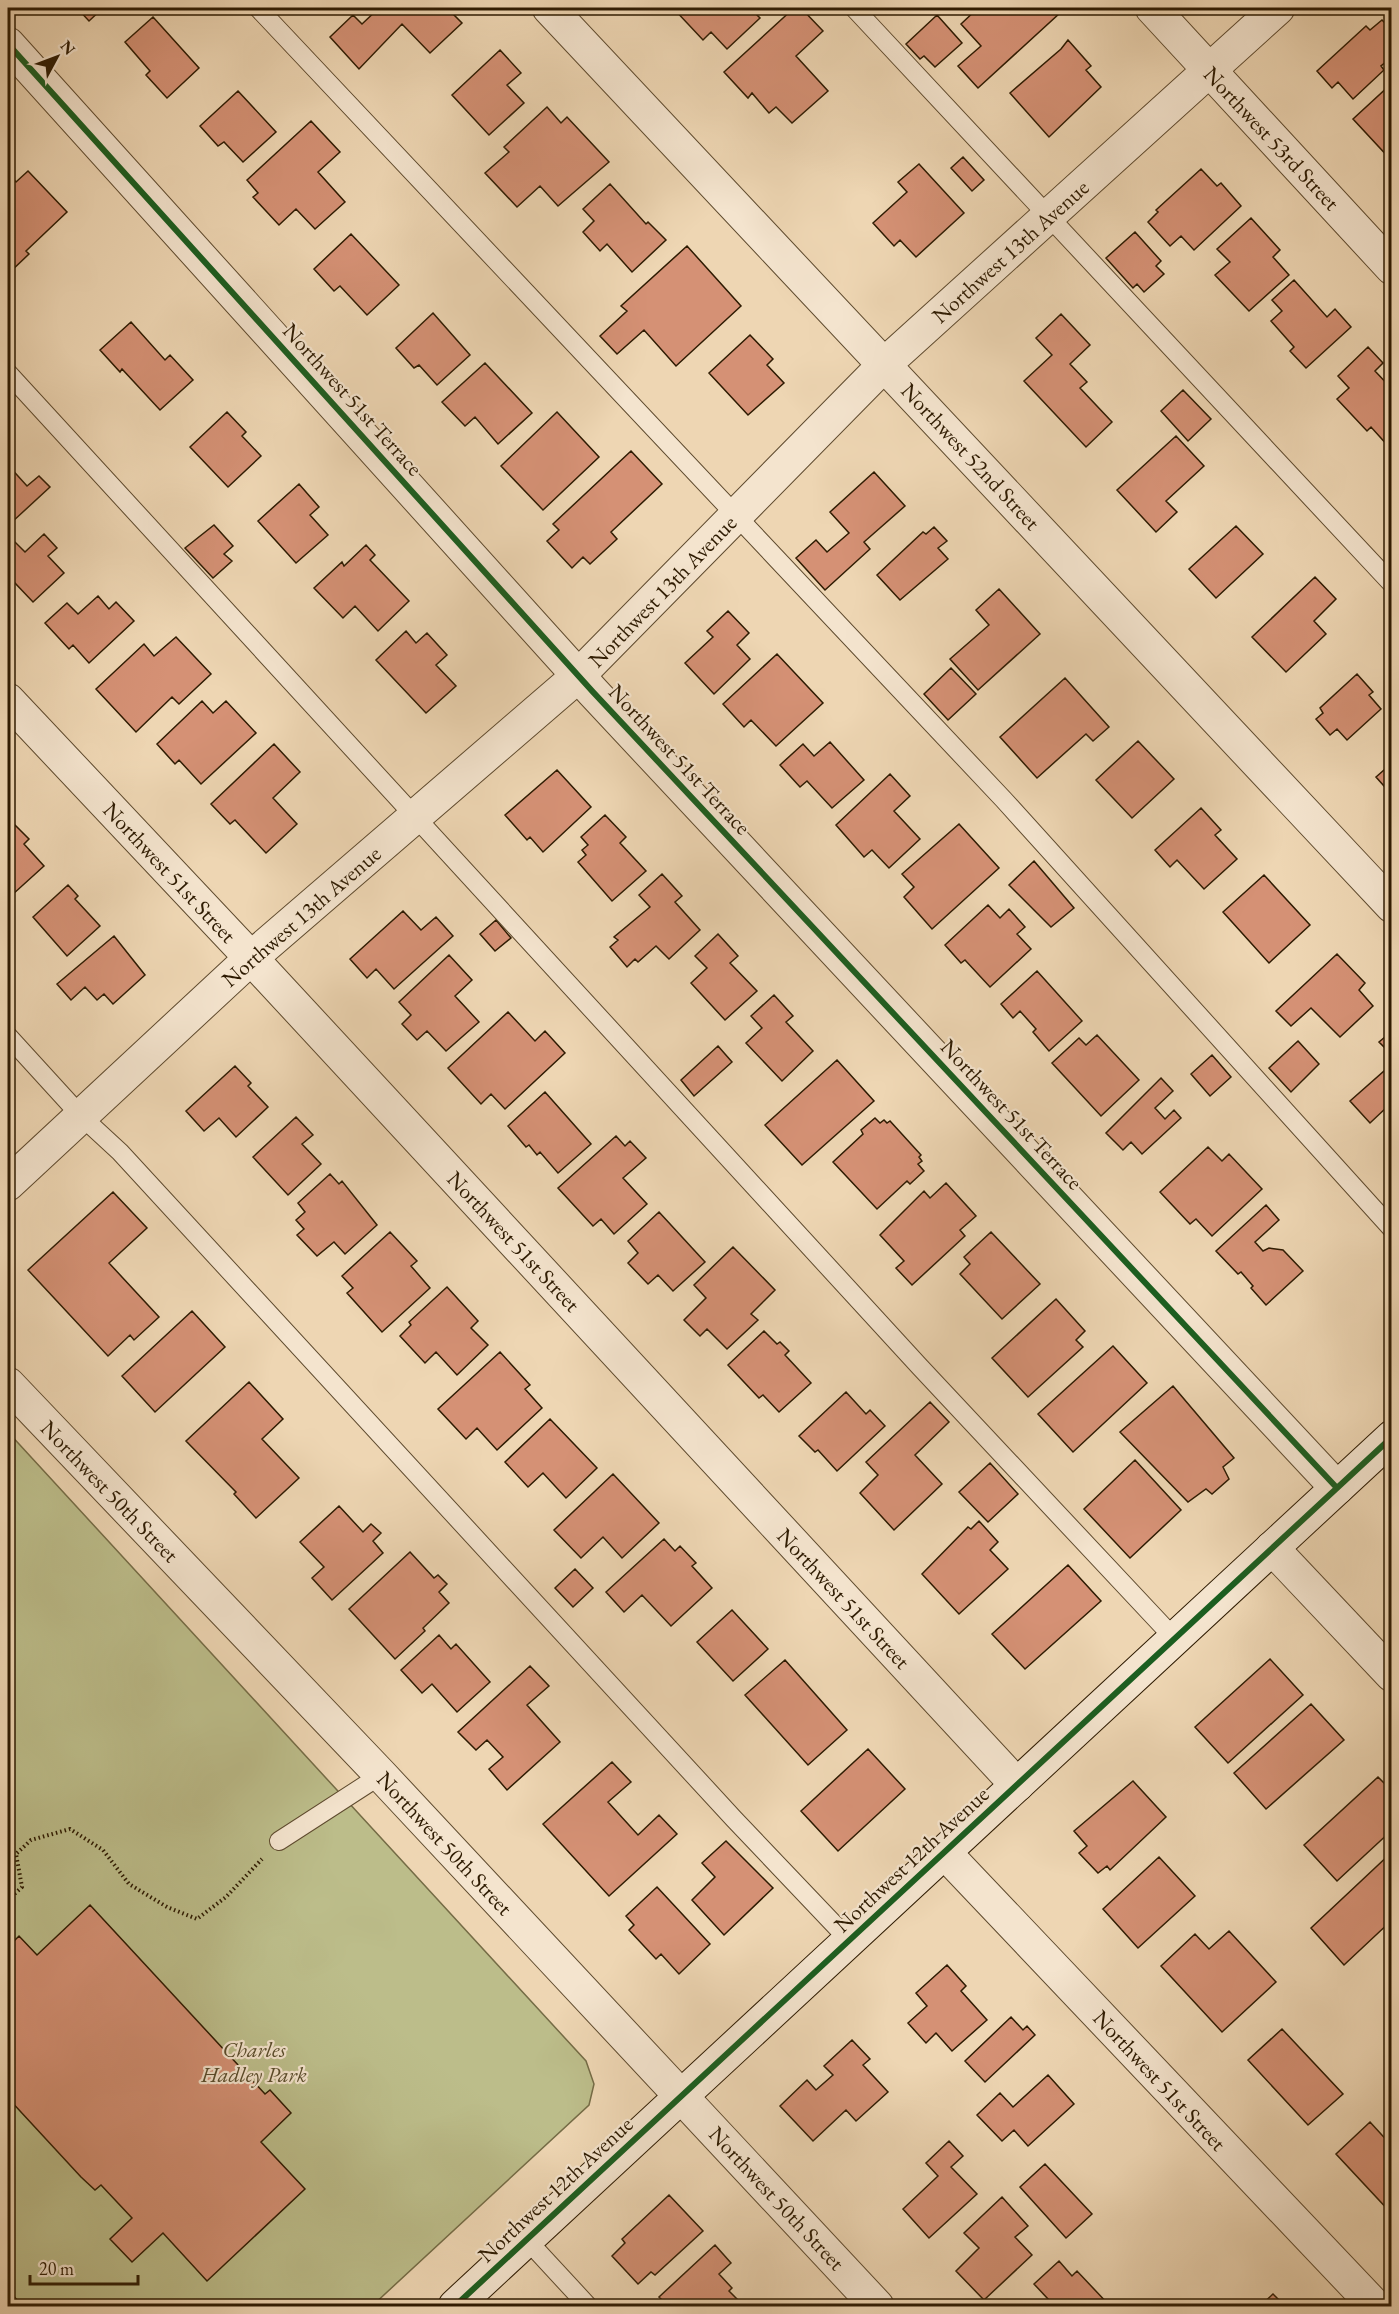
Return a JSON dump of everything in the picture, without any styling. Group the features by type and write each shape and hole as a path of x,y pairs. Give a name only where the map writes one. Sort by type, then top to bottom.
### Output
{"street":[{"name":"Northwest 52nd Street","path":"549,8 886,363 1392,906"},
{"name":"Northwest 53rd Street","path":"1152,8 1392,268"},
{"name":"Northwest 13th Avenue","path":"8,1184 251,958 579,676 886,363 1278,8"},
{"name":"Northwest 51st Terrace","path":"8,44 579,676 1337,1488"},
{"name":"Northwest 51st Street","path":"8,700 251,958 1017,1785"},
{"name":"Northwest 50th Street","path":"8,1384 381,1775 878,2307"},
{"name":"Northwest 12th Avenue","path":"455,2307 1392,1437"},
{"path":"1272,1548 1392,1675"},
{"name":"Northwest 51st Street","path":"945,1853 1375,2307"}],"lane":[{"path":"258,8 1004,800 1392,1229"},
{"path":"854,8 1050,215 1392,584"},
{"path":"8,373 920,1367 1174,1638"},
{"path":"8,1036 81,1116 120,1152 850,1941"},
{"path":"279,1841 381,1775"},
{"path":"527,2240 588,2307"}],"path":[{"path":"8,1900 22,1887 16,1854 31,1840 70,1829 103,1850 129,1884 167,1907 197,1919 226,1897 279,1841"}],"green space":[{"name":"Charles Hadley Park","path":"8,1432 586,2061 594,2084 589,2105 372,2306 8,2306"}],"building":[{"path":"77,8 103,8 89,21"},
{"path":"103,8 115,8 108,14"},
{"path":"379,8 391,8 394,11 397,8 447,8 462,23 430,53 402,24 359,69 330,37 353,15 362,24"},
{"path":"673,8 750,8 760,18 727,49 711,32 703,40"},
{"path":"794,8 801,8 823,31 796,56 828,91 792,123 776,107 769,113 752,93 748,98 724,72"},
{"path":"978,8 1056,8 1061,12 978,88 958,66 981,46 961,24"},
{"path":"937,15 962,43 935,67 924,56 920,59 906,44"},
{"path":"153,17 199,68 167,98 146,75 150,71 125,42"},
{"path":"1382,20 1392,30 1392,57 1381,66 1384,70 1353,99 1338,82 1332,88 1317,71 1366,26 1370,30"},
{"path":"1068,40 1091,66 1086,70 1101,87 1049,137 1010,93 1061,49"},
{"path":"500,50 521,73 507,85 524,103 489,135 452,95"},
{"path":"1390,85 1392,86 1392,161 1353,119"},
{"path":"238,91 276,132 243,162 224,142 218,146 200,126"},
{"path":"547,107 561,123 567,117 609,162 558,206 540,186 517,207 485,173 509,152 504,147"},
{"path":"311,121 340,152 318,172 345,202 315,229 296,209 279,225 253,197 258,193 247,180"},
{"path":"963,157 984,180 972,191 951,168"},
{"path":"919,164 964,213 916,257 900,240 894,246 873,223 907,192 898,182"},
{"path":"1201,169 1217,186 1221,183 1241,206 1194,250 1181,236 1170,246 1148,222 1158,212 1156,210"},
{"path":"28,171 67,212 26,251 29,254 10,272 8,269 8,173 16,182"},
{"path":"610,184 646,224 648,222 666,240 632,272 607,244 600,251 583,232 594,221 583,209"},
{"path":"1251,218 1280,250 1273,257 1289,275 1249,311 1215,275 1230,262 1217,249"},
{"path":"1135,232 1161,261 1156,266 1164,274 1144,292 1137,284 1133,288 1106,258"},
{"path":"351,234 399,285 367,315 340,286 334,291 314,269"},
{"path":"687,246 741,306 676,366 644,330 617,354 600,336 627,311 621,306"},
{"path":"1294,280 1327,317 1335,309 1351,327 1306,368 1290,351 1294,347 1271,321 1282,311 1272,300"},
{"path":"433,313 470,355 437,385 419,365 414,368 396,348"},
{"path":"1061,314 1090,345 1070,364 1087,382 1080,388 1112,422 1086,447 1024,381 1052,355 1036,338"},
{"path":"131,322 165,360 170,355 193,380 160,410 122,369 120,372 100,350"},
{"path":"750,335 773,359 767,365 784,383 748,415 709,373"},
{"path":"1368,347 1383,363 1375,371 1392,389 1390,448 1371,427 1367,431 1337,399 1349,388 1338,376"},
{"path":"485,363 532,413 498,444 475,417 465,426 442,402"},
{"path":"1183,390 1211,419 1188,441 1161,411"},
{"path":"227,412 246,432 242,436 261,456 228,487 190,447"},
{"path":"557,412 599,457 543,510 501,466"},
{"path":"1176,436 1204,466 1166,501 1177,512 1156,532 1117,490"},
{"path":"631,451 662,484 611,532 617,539 590,564 583,557 572,568 547,541 559,530 553,524"},
{"path":"8,465 27,486 39,476 50,487 11,523 8,519"},
{"path":"874,472 905,506 864,542 870,549 825,590 796,558 816,540 827,552 849,533 830,512"},
{"path":"299,484 319,507 310,515 328,535 296,563 258,521"},
{"path":"214,525 233,546 224,554 232,561 213,578 185,548"},
{"path":"1236,526 1263,554 1216,598 1189,569"},
{"path":"934,527 947,541 938,548 948,559 900,600 877,575 923,532 926,534"},
{"path":"44,534 57,548 48,556 64,573 33,602 13,581 8,583 8,546 13,540 25,552"},
{"path":"366,545 375,555 370,560 409,601 378,631 355,606 343,618 314,588 342,562 344,566"},
{"path":"1315,577 1336,599 1314,621 1326,634 1286,672 1252,637"},
{"path":"999,589 1040,634 978,690 950,659 989,625 976,610"},
{"path":"98,596 109,609 116,602 134,621 89,663 73,645 69,649 45,623 67,603 78,614"},
{"path":"728,611 749,633 737,645 750,659 714,694 685,663 713,637 707,631"},
{"path":"406,631 416,643 427,633 447,655 436,665 456,686 426,713 376,660"},
{"path":"176,637 211,674 179,704 172,697 136,732 96,689 144,644 154,656"},
{"path":"777,654 823,703 776,746 751,720 744,727 723,704"},
{"path":"951,668 976,694 948,720 924,694"},
{"path":"1357,674 1373,692 1369,695 1381,709 1347,740 1337,729 1330,735 1316,719 1323,713 1320,708"},
{"path":"1065,678 1109,727 1093,741 1086,734 1037,778 1000,737"},
{"path":"202,701 213,713 226,701 256,733 201,784 179,760 175,764 157,744"},
{"path":"1138,741 1174,779 1132,818 1096,780"},
{"path":"830,742 864,780 832,808 807,781 800,787 780,765 803,744 814,756"},
{"path":"274,744 300,772 273,798 297,824 266,853 235,820 230,824 211,804"},
{"path":"1392,763 1392,795 1376,777"},
{"path":"557,770 591,807 543,852 530,837 527,840 505,815"},
{"path":"890,774 910,796 894,811 920,839 889,868 872,850 864,857 836,825"},
{"path":"1201,808 1221,830 1215,835 1237,859 1204,889 1177,860 1170,867 1155,850"},
{"path":"605,815 626,837 620,843 646,871 612,901 578,862 586,855 582,850 588,845 581,837"},
{"path":"14,824 29,839 24,844 44,866 12,895 8,890 8,830"},
{"path":"959,824 999,868 932,929 904,897 914,887 902,874"},
{"path":"1034,861 1074,908 1051,927 1009,885"},
{"path":"662,874 682,896 675,902 700,930 669,959 656,946 638,962 635,959 627,967 610,947 618,940 614,937 650,907 639,895"},
{"path":"1264,875 1310,925 1269,963 1223,912"},
{"path":"68,885 78,896 75,899 100,926 67,956 33,917"},
{"path":"988,905 1000,918 1009,909 1025,927 1017,934 1031,949 990,987 965,960 961,963 945,945"},
{"path":"403,911 421,930 436,917 453,936 394,989 376,969 367,978 350,959"},
{"path":"496,920 511,938 495,951 480,934"},
{"path":"718,934 738,956 730,963 757,991 725,1020 691,983 707,968 695,956"},
{"path":"114,936 145,975 113,1004 104,994 97,1000 85,987 71,1000 57,984"},
{"path":"1337,954 1365,983 1359,990 1373,1006 1340,1037 1311,1008 1291,1026 1276,1011"},
{"path":"449,955 472,980 455,996 479,1022 446,1051 427,1031 417,1040 402,1024 411,1015 399,1002"},
{"path":"1037,971 1082,1021 1049,1051 1033,1032 1036,1029 1020,1011 1013,1018 1001,1004"},
{"path":"774,995 793,1016 786,1022 813,1051 782,1081 746,1043 762,1028 751,1016"},
{"path":"508,1012 535,1041 545,1031 565,1053 505,1109 491,1094 481,1104 448,1068"},
{"path":"1392,1031 1392,1055 1379,1042"},
{"path":"1097,1035 1139,1080 1101,1116 1052,1063 1079,1038 1086,1045"},
{"path":"1298,1041 1319,1064 1291,1092 1269,1068"},
{"path":"718,1046 732,1062 694,1096 681,1080"},
{"path":"1212,1055 1231,1077 1210,1096 1191,1074"},
{"path":"837,1060 874,1101 802,1165 765,1125"},
{"path":"1392,1064 1392,1112 1387,1107 1370,1123 1350,1101"},
{"path":"235,1066 251,1083 248,1086 268,1107 236,1137 219,1118 204,1131 186,1111"},
{"path":"1161,1078 1173,1091 1155,1108 1165,1119 1174,1110 1181,1118 1142,1154 1131,1142 1123,1150 1106,1133"},
{"path":"545,1092 591,1144 558,1173 540,1152 537,1155 529,1145 526,1147 508,1126"},
{"path":"296,1117 313,1135 302,1144 321,1164 288,1195 253,1157"},
{"path":"875,1118 880,1123 884,1120 887,1123 890,1121 921,1155 919,1157 922,1161 918,1164 924,1171 910,1184 907,1181 877,1209 833,1162 863,1134 861,1130"},
{"path":"616,1136 625,1146 630,1141 646,1158 623,1178 647,1204 614,1234 601,1219 593,1226 558,1188"},
{"path":"1208,1147 1222,1161 1229,1154 1262,1189 1212,1236 1196,1219 1190,1224 1160,1192"},
{"path":"330,1174 339,1184 342,1181 377,1225 345,1254 334,1242 317,1256 297,1235 304,1229 296,1220 305,1212 298,1203"},
{"path":"946,1183 976,1216 960,1230 965,1236 912,1285 896,1268 904,1261 880,1235 924,1191 930,1198"},
{"path":"113,1192 147,1228 109,1263 159,1317 134,1340 130,1335 108,1356 28,1270"},
{"path":"1266,1205 1279,1220 1255,1242 1263,1251 1269,1248 1283,1250 1303,1271 1266,1305 1241,1272 1238,1274 1216,1251"},
{"path":"659,1212 705,1262 673,1291 658,1275 648,1284 628,1263 638,1253 628,1241"},
{"path":"390,1232 417,1261 411,1266 430,1288 382,1332 347,1293 353,1288 342,1276"},
{"path":"991,1232 1040,1284 1002,1319 960,1274 970,1264 964,1257"},
{"path":"733,1247 775,1290 751,1314 758,1320 727,1349 707,1329 700,1336 684,1320 706,1298 694,1285"},
{"path":"447,1287 478,1321 471,1328 488,1345 457,1375 436,1352 425,1363 400,1336 411,1325 409,1322"},
{"path":"1056,1299 1085,1331 1076,1340 1083,1347 1028,1397 992,1358"},
{"path":"192,1311 225,1347 155,1412 122,1376"},
{"path":"764,1331 777,1344 780,1342 789,1351 785,1355 811,1383 779,1412 763,1395 759,1398 728,1365"},
{"path":"1113,1346 1147,1383 1073,1452 1038,1414"},
{"path":"500,1352 530,1385 525,1389 542,1408 497,1450 477,1428 466,1439 438,1409"},
{"path":"249,1382 283,1419 262,1439 299,1478 256,1518 234,1494 236,1492 186,1441"},
{"path":"1173,1386 1234,1458 1223,1467 1229,1479 1212,1494 1206,1489 1188,1502 1120,1432"},
{"path":"846,1392 866,1414 870,1410 885,1426 837,1471 818,1450 815,1452 799,1436"},
{"path":"930,1402 949,1422 915,1455 942,1484 894,1530 860,1493 878,1475 866,1462"},
{"path":"550,1419 597,1468 566,1498 543,1473 528,1487 505,1462"},
{"path":"1135,1460 1181,1510 1130,1558 1084,1509"},
{"path":"990,1463 1018,1494 988,1522 959,1492"},
{"path":"613,1474 659,1523 622,1558 603,1537 581,1558 554,1530"},
{"path":"339,1506 363,1532 371,1524 381,1533 373,1541 383,1553 332,1600 312,1578 324,1567 300,1542"},
{"path":"979,1521 998,1542 990,1550 1008,1569 959,1614 922,1574 968,1527 971,1529"},
{"path":"664,1539 675,1551 680,1546 696,1563 692,1566 712,1588 671,1626 642,1595 624,1612 606,1592"},
{"path":"410,1552 434,1578 438,1575 447,1584 439,1592 449,1603 423,1628 425,1631 395,1659 349,1609"},
{"path":"1068,1565 1101,1601 1025,1669 992,1634"},
{"path":"575,1569 593,1588 573,1607 555,1588"},
{"path":"732,1610 768,1649 733,1681 697,1642"},
{"path":"439,1635 451,1649 456,1644 490,1682 457,1712 432,1684 422,1693 401,1670"},
{"path":"1270,1659 1303,1695 1228,1763 1195,1727"},
{"path":"785,1660 847,1730 808,1765 745,1695"},
{"path":"530,1666 549,1686 527,1705 560,1742 507,1790 489,1769 503,1757 487,1740 476,1750 458,1732"},
{"path":"1311,1704 1344,1740 1266,1809 1234,1773"},
{"path":"868,1749 905,1789 838,1851 801,1811"},
{"path":"612,1762 631,1782 608,1802 638,1835 659,1815 677,1834 609,1896 543,1824"},
{"path":"1378,1777 1392,1791 1392,1830 1337,1881 1304,1845"},
{"path":"1133,1781 1166,1817 1110,1870 1107,1866 1098,1873 1079,1853 1087,1846 1074,1831"},
{"path":"726,1841 773,1888 724,1935 692,1900 715,1877 702,1863"},
{"path":"1392,1852 1392,1920 1344,1965 1311,1928"},
{"path":"1159,1857 1195,1896 1138,1948 1103,1909"},
{"path":"657,1887 710,1944 679,1974 661,1954 656,1959 629,1930 634,1925 626,1916"},
{"path":"90,1905 265,2094 270,2090 291,2113 261,2142 305,2189 207,2281 163,2233 132,2262 110,2239 132,2218 101,2185 95,2190 81,2177 8,2098 8,1947 19,1936 37,1955"},
{"path":"1229,1931 1276,1982 1222,2032 1161,1966 1195,1934 1209,1949"},
{"path":"947,1965 966,1986 961,1991 987,2020 952,2051 936,2033 926,2043 908,2023 927,2006 916,1993"},
{"path":"1011,2017 1023,2030 1027,2026 1035,2035 985,2082 965,2061"},
{"path":"1282,2029 1343,2094 1308,2125 1248,2060"},
{"path":"852,2040 870,2059 863,2065 888,2092 856,2121 846,2110 813,2141 780,2106 807,2080 816,2090 833,2075 824,2066"},
{"path":"1048,2075 1074,2104 1028,2146 1014,2130 1002,2141 977,2115 1000,2093 1013,2107"},
{"path":"1370,2122 1392,2146 1392,2214 1336,2154"},
{"path":"949,2141 963,2156 951,2167 977,2194 929,2238 903,2209 938,2176 926,2163"},
{"path":"1045,2164 1092,2214 1066,2238 1020,2187"},
{"path":"669,2195 703,2231 655,2275 651,2272 638,2284 612,2256 625,2243 622,2239"},
{"path":"1002,2197 1028,2226 1015,2237 1032,2255 984,2300 956,2271 979,2248 964,2233"},
{"path":"715,2245 731,2263 719,2274 732,2288 729,2291 744,2306 668,2306 659,2297"},
{"path":"1059,2261 1072,2276 1077,2271 1110,2306 1039,2306 1048,2299 1034,2284"},
{"path":"8,2290 20,2303 20,2306 8,2306"},
{"path":"1273,2294 1285,2306 1260,2306"}],"cycle path":[{"path":"8,44 593,692 1337,1488"},
{"path":"455,2306 1392,1437"}]}
